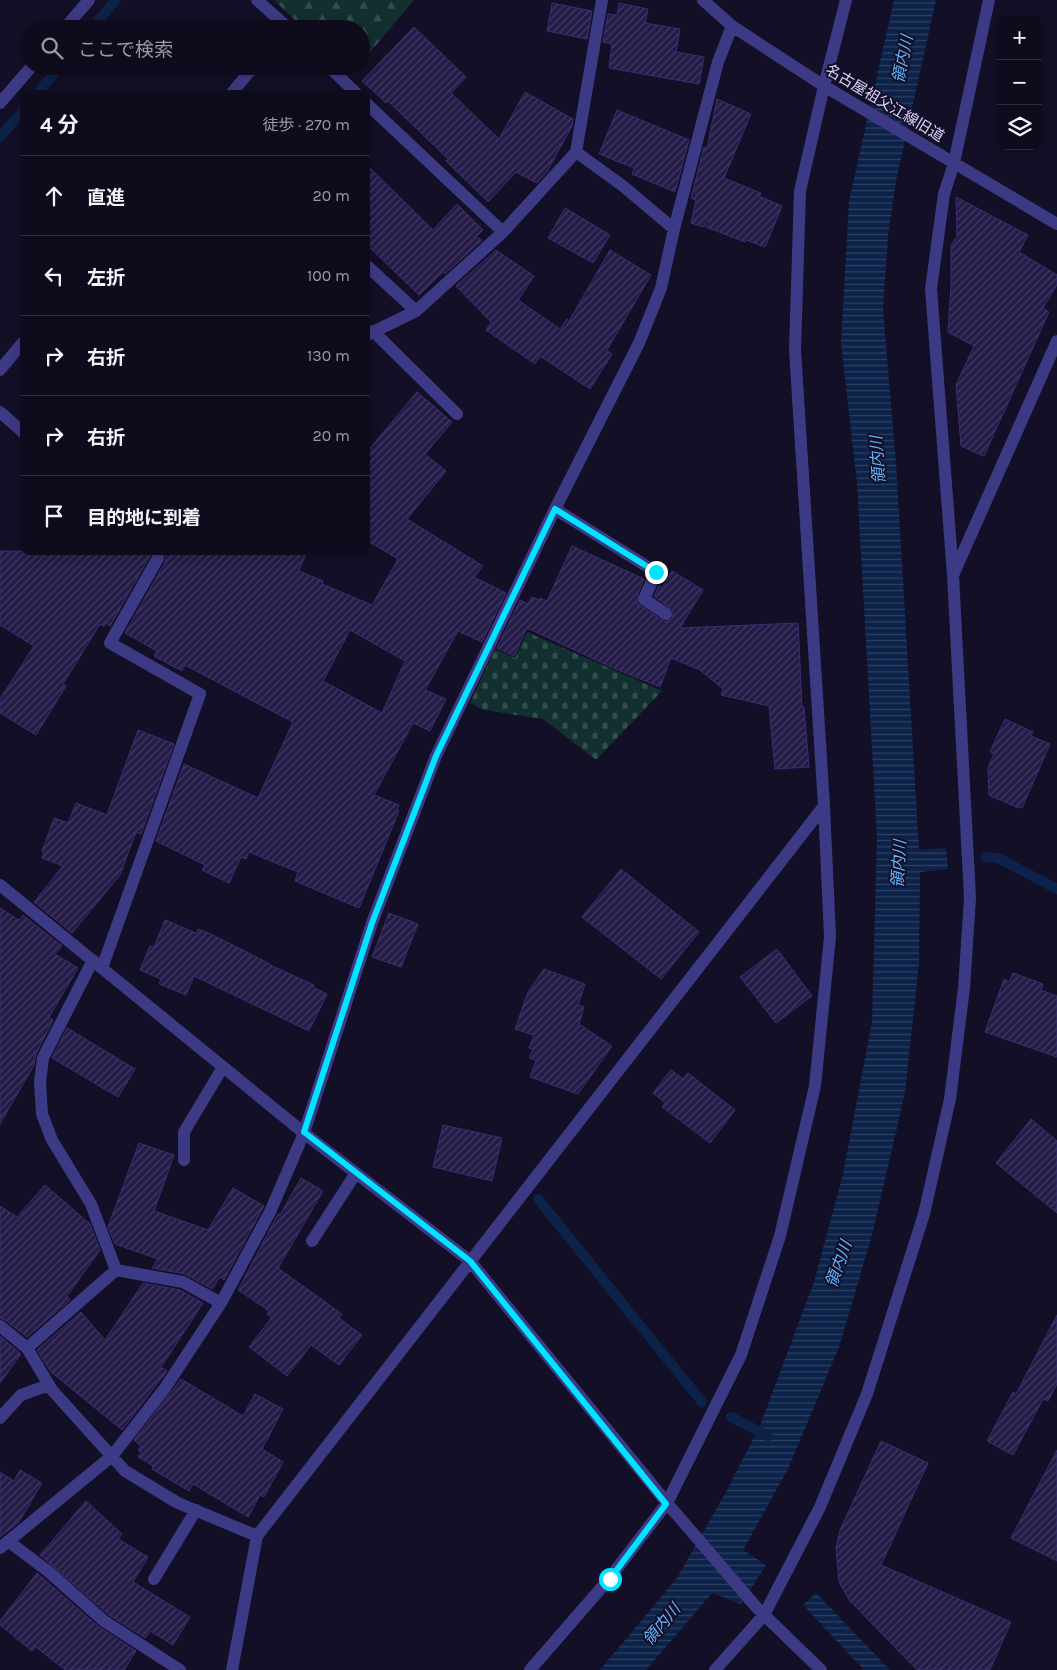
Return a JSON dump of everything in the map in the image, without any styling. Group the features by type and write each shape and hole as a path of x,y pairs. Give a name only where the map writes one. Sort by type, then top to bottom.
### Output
{"street":[{"path":"258,0 279,20"},
{"path":"457,414 370,333 416,311 503,232 576,152 602,0"},
{"name":"名古屋祖父江線旧道","path":"703,0 732,26 824,86 1057,224"},
{"path":"530,1670 610,1579 666,1504 741,1355 780,1236 815,1086 830,937 824,806 795,350 800,191 846,0"},
{"path":"716,1670 760,1611 820,1507 867,1394 924,1214 950,1099 964,988 970,898 953,575 931,289 944,194 989,0"},
{"path":"71,20 85,1"},
{"path":"180,1670 104,1621 49,1572 4,1545 112,1456 165,1388 221,1303 270,1212 304,1132 372,923 436,756 555,509 639,343 661,288 674,229 718,62 732,26"},
{"path":"0,103 24,75"},
{"path":"234,90 247,75"},
{"path":"337,75 353,90"},
{"path":"370,107 503,232"},
{"path":"576,152 623,186 674,229"},
{"path":"370,269 416,311"},
{"path":"953,575 1057,341"},
{"path":"0,370 20,346"},
{"path":"0,412 20,430"},
{"path":"555,509 656,572 644,599 666,614"},
{"path":"116,1270 91,1204 52,1140 42,1114 40,1082 43,1058 98,964 200,694 110,643 158,555"},
{"path":"232,1670 257,1536 824,806"},
{"path":"0,885 304,1132 470,1261 666,1504 760,1611 821,1670"},
{"path":"184,1160 184,1132 224,1066"},
{"path":"312,1241 356,1173"},
{"path":"116,1270 183,1282 221,1303"},
{"path":"27,1348 116,1270"},
{"path":"0,1326 27,1348 49,1385 125,1471 178,1503 257,1536"},
{"path":"0,1418 21,1395 49,1385"},
{"path":"154,1579 196,1510"}],"green space":[{"path":"274,0 414,0 370,52 370,20 295,20"},
{"path":"527,632 662,691 596,760 543,719 484,710 470,703 495,649 515,658"}],"water":[{"name":"領内川","path":"894,0 936,0 896,181 888,236 883,309 896,463 919,850 946,848 948,869 920,872 919,963 905,1093 872,1235 839,1347 788,1469 743,1550 766,1565 741,1604 712,1593 646,1670 600,1670 677,1578 725,1494 761,1423 814,1282 843,1174 872,1022 877,837 857,483 841,344 849,201"},
{"path":"816,1593 890,1670 864,1670 803,1605"}],"building":[{"path":"552,3 592,11 587,39 547,31"},
{"path":"619,3 648,9 645,23 680,29 676,52 704,57 699,84 609,68 612,44 603,42 608,14 617,15"},
{"path":"414,27 466,77 451,93 499,139 525,92 573,119 572,126 547,172 537,183 516,172 488,202 446,161 448,159 388,101 386,103 362,81 370,75 370,73"},
{"path":"717,99 751,114 724,178 761,193 759,196 782,206 765,247 746,240 745,242 706,227 709,220 707,219 704,227 691,223 696,200 691,198 704,147 707,148"},
{"path":"617,110 689,140 675,192 632,174 634,168 599,154"},
{"path":"370,168 433,230 457,204 483,230 476,237 482,240 445,274 443,272 419,295 370,248"},
{"path":"956,197 1028,235 1019,252 1057,275 1057,285 1043,308 1049,312 984,456 961,446 956,385 974,346 948,332 951,246 957,236"},
{"path":"565,208 610,235 593,263 548,238"},
{"path":"496,250 534,276 518,300 560,329 567,319 569,321 610,250 651,275 607,350 612,354 590,389 540,356 535,364 486,330 491,322 456,286"},
{"path":"417,392 452,422 425,454 446,471 407,519 483,566 474,577 506,593 482,642 458,631 425,690 446,699 430,731 413,723 374,795 399,805 397,810 399,811 359,908 295,881 298,872 249,852 246,859 241,857 229,883 202,870 205,865 156,841 184,764 258,798 293,722 185,665 182,671 154,656 157,651 125,633 165,562 166,555 305,555 299,571 323,581 322,584 372,605 398,559 370,542 370,448","holes":["350,630 405,661 382,713 323,681"]},
{"path":"572,546 644,579 637,596 637,603 665,622 672,619 673,611 654,596 659,586 662,588 672,571 703,590 680,628 798,623 802,707 804,707 809,767 775,769 769,706 721,695 723,689 700,670 671,658 660,687 611,667 527,628 514,656 497,648 520,600 528,604 532,597 547,601"},
{"path":"0,551 20,551 20,555 150,555 110,626 106,623 104,626 100,624 63,684 66,686 36,735 0,713 0,699 34,646 0,625"},
{"path":"1005,719 1033,732 1031,736 1050,744 1022,808 989,795 988,768 994,754 990,752"},
{"path":"138,730 174,744 141,834 136,832 120,875 72,933 34,902 63,866 42,858 44,853 42,851 54,818 68,823 76,803 107,815"},
{"path":"621,869 699,932 661,979 582,917"},
{"path":"0,908 19,920 23,915 62,946 55,954 78,968 49,1017 53,1020 36,1054 34,1065 0,1124"},
{"path":"389,913 418,924 401,967 372,957"},
{"path":"165,920 196,933 198,929 211,934 270,965 314,985 313,987 327,994 309,1031 194,976 186,995 159,984 161,979 140,970 150,946 154,947"},
{"path":"777,949 812,996 776,1023 740,977"},
{"path":"544,969 585,984 578,1005 584,1007 579,1024 612,1046 578,1094 530,1077 536,1060 529,1058 533,1049 529,1048 534,1035 515,1029 528,992"},
{"path":"1013,973 1043,984 1041,990 1057,996 1057,1057 985,1032 1004,979 1009,982"},
{"path":"67,1028 135,1069 118,1097 52,1058"},
{"path":"671,1070 683,1079 688,1073 735,1110 710,1143 662,1107 665,1103 653,1093"},
{"path":"1031,1119 1057,1141 1057,1213 996,1163"},
{"path":"443,1125 502,1138 492,1181 433,1167"},
{"path":"139,1143 174,1155 154,1211 208,1230 233,1188 264,1206 224,1280 220,1277 212,1289 185,1274 152,1268 158,1259 115,1244 108,1227"},
{"path":"301,1178 323,1191 278,1268 342,1314 339,1318 362,1335 339,1365 311,1345 287,1376 249,1347 272,1317 267,1314 269,1311 238,1290 278,1214 280,1215"},
{"path":"45,1185 90,1224 100,1250 67,1296 70,1300 27,1337 0,1318 0,1206 17,1217"},
{"path":"143,1283 180,1290 203,1303 161,1367 167,1371 122,1430 51,1372 37,1350 81,1312 105,1340"},
{"path":"1057,1315 1057,1384 1048,1401 1043,1399 1013,1455 987,1441 1013,1392 1016,1394"},
{"path":"0,1336 21,1354 0,1383"},
{"path":"181,1379 243,1416 255,1394 283,1409 262,1449 283,1462 264,1497 260,1495 248,1517 193,1484 189,1491 152,1469 153,1466 138,1457 141,1452 138,1450 141,1446 134,1440"},
{"path":"881,1441 928,1463 881,1565 1011,1622 990,1670 917,1670 849,1600 839,1582 836,1548 840,1530"},
{"path":"1057,1450 1057,1561 1011,1538"},
{"path":"20,1470 42,1483 19,1522 0,1537 0,1472 14,1481"},
{"path":"86,1501 122,1534 118,1539 148,1557 133,1582 190,1617 173,1645 150,1631 145,1638 109,1615 40,1555"},
{"path":"37,1573 99,1627 136,1651 124,1670 65,1670 36,1647 32,1651 0,1625 0,1621"}],"waterway":[{"path":"99,20 116,0"},
{"path":"40,90 53,75"},
{"path":"0,137 20,114"},
{"path":"985,857 998,858 1057,889"},
{"path":"538,1199 702,1402"},
{"path":"731,1417 768,1436"}],"route":[{"path":"610,1579 666,1504 470,1261 304,1132 372,923 436,756 555,509 656,572"}]}
